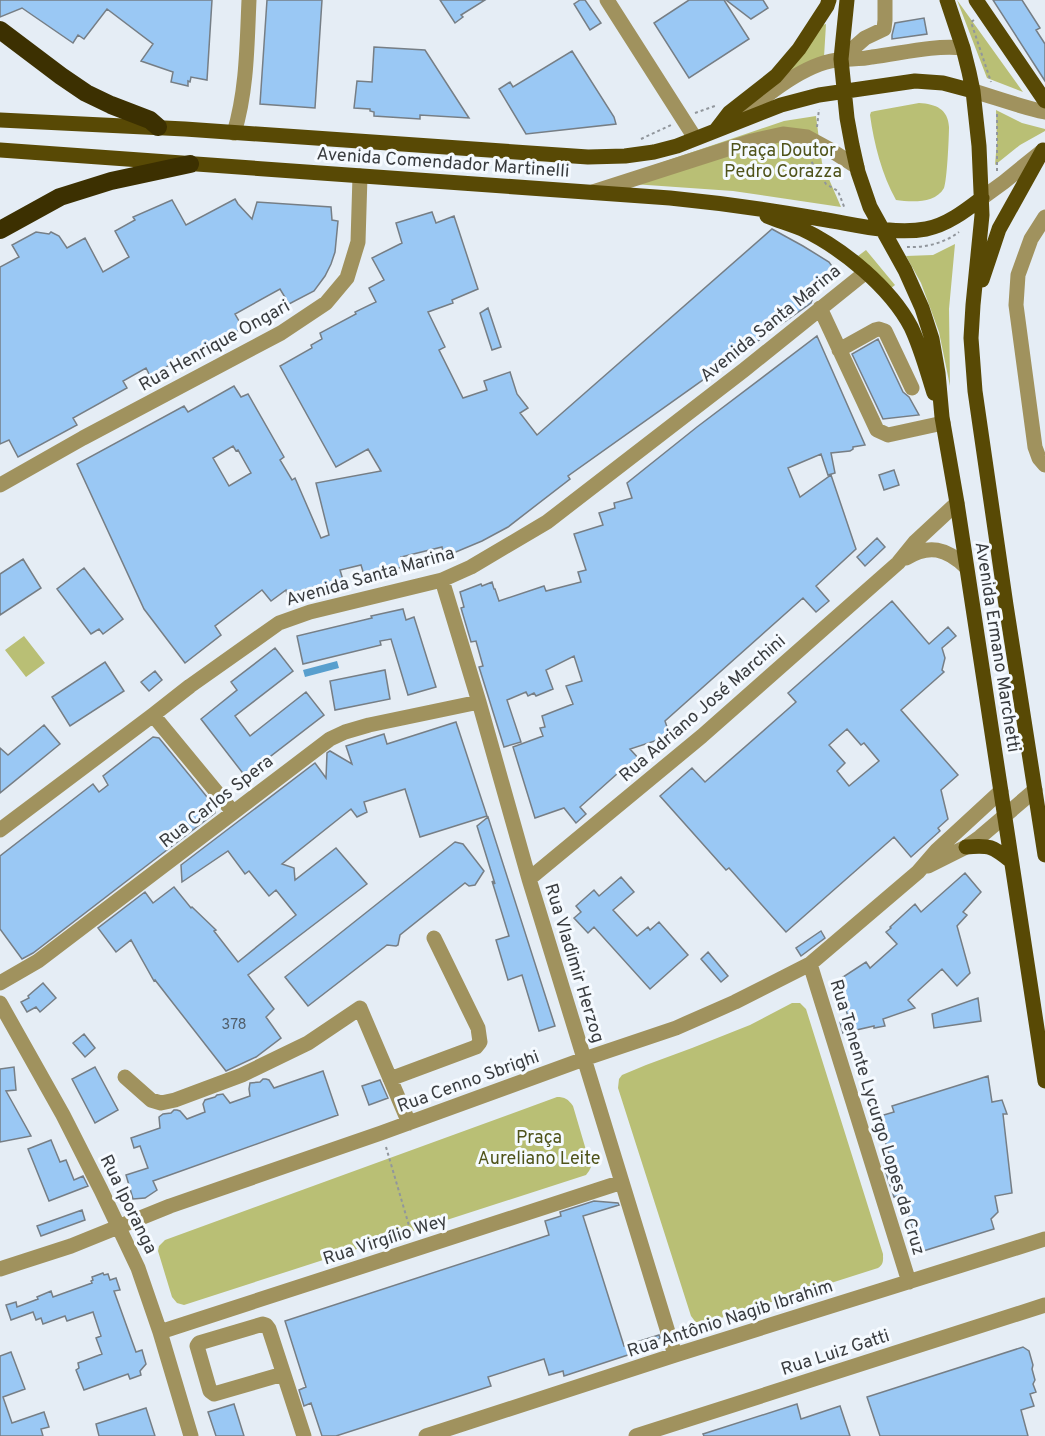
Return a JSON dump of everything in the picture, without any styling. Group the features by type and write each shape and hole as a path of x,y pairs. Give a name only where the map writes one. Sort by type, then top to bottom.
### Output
{"highway":[{"path":"0,30 86,93 150,120 158,128"},
{"path":"0,230 60,197 111,181 190,164"}],"main road":[{"path":"716,130 729,113 776,76 799,49 829,0"},
{"path":"847,0 841,59 847,118 857,167 870,207 881,228 910,230 928,229 947,222 982,198 973,91 963,48 947,0"},
{"path":"976,0 1045,101"},
{"path":"845,91 915,81 943,83 973,91"},
{"name":"Avenida Comendador Martinelli","path":"0,120 158,128 588,157 625,156 677,146 781,105 845,91"},
{"path":"972,305 999,229 1044,149"},
{"name":"Avenida Comendador Martinelli","path":"0,150 670,198 736,205 881,228"},
{"name":"Avenida Ermano Marchetti","path":"982,198 972,305 971,338 975,391 1044,845"},
{"path":"736,205 802,230 844,254 866,272 891,298 910,326 924,360 942,420"},
{"name":"Avenida Ermano Marchetti","path":"881,228 905,270 922,308 936,356 942,420 957,503 1045,1081"},
{"path":"966,847 985,845 992,847 1011,861"}],"street":[{"path":"234,133 240,112 246,59 249,0"},
{"path":"607,0 694,138"},
{"path":"841,59 865,38 884,30 885,0"},
{"path":"841,59 871,58 945,46 963,48"},
{"name":"Avenida Comendador Martinelli","path":"735,122 760,100 789,80 818,65 841,59"},
{"path":"973,91 1045,112"},
{"path":"593,192 753,141 783,134 807,137 857,167"},
{"path":"982,198 1044,149"},
{"name":"Rua Henrique Ongari","path":"0,485 83,438 281,333 326,303 347,278 358,242 360,176"},
{"path":"1045,217 1031,239 1018,275 1016,305 1035,447 1039,458 1045,465"},
{"name":"Avenida Santa Marina","path":"0,830 190,686 279,623 310,612 442,580 471,567 547,522 866,272"},
{"path":"820,308 877,430 888,435 942,420"},
{"path":"839,350 875,330 885,331 912,388"},
{"name":"Rua Adriano José Marchini","path":"529,879 702,736 898,563 915,542 957,503"},
{"name":"Rua Adriano José Marchini","path":"898,563 916,552 933,549 946,553 966,567"},
{"name":"Rua Vladimir Herzog","path":"442,580 529,879 675,1355"},
{"name":"Rua Carlos Spera","path":"0,983 38,961 330,739 369,725 479,702"},
{"path":"153,715 233,812"},
{"name":"Rua Cenno Sbrighi","path":"918,872 966,847 1035,790"},
{"name":"Rua Cenno Sbrighi","path":"0,1269 71,1246 170,1206 676,1028 735,1002 810,964 918,872 937,850 1001,791"},
{"path":"390,1079 476,1047 480,1042 478,1028 434,938"},
{"name":"Rua Tenente Lycurgo Lopes da Cruz","path":"810,964 909,1282"},
{"name":"Rua Iporanga","path":"0,1003 63,1114 138,1268 191,1436"},
{"path":"125,1077 151,1100 161,1103 175,1100 242,1075 308,1043 360,1008 409,1123"},
{"name":"Rua Virgílio Wey","path":"160,1332 622,1182"},
{"name":"Rua Antônio Nagib Ibrahim","path":"426,1436 1045,1239"},
{"name":"Rua Luiz Gatti","path":"636,1436 1045,1305"},
{"path":"283,1374 214,1394 210,1390 197,1346 199,1343 266,1325 269,1329 304,1436"}],"path":[{"path":"971,21 991,80"},
{"path":"997,109 997,157"},
{"path":"811,161 826,184 838,191"},
{"path":"381,1133 416,1250"}],"green space":[{"path":"957,0 1023,92 987,78"},
{"path":"826,24 824,57 782,79 819,26"},
{"name":"Praça Doutor Pedro Corazza","path":"919,103 936,106 944,112 948,121 945,184 940,193 929,199 896,200 879,159 870,115 875,111"},
{"path":"996,110 1022,123 1045,129 1045,131 1020,145 995,165 997,141"},
{"name":"Praça Doutor Pedro Corazza","path":"816,116 822,163 841,207 733,191 604,182 784,121"},
{"path":"955,244 949,309 950,386 939,332 921,283 906,256 933,255"},
{"path":"866,250 895,285 890,289 858,256"},
{"path":"24,636 45,663 26,677 5,650"},
{"path":"792,1003 800,1003 806,1009 883,1254 883,1262 878,1268 697,1324 691,1316 618,1088 619,1079 622,1075 646,1065 750,1025"},
{"name":"Praça Aureliano Leite","path":"557,1097 566,1099 573,1106 591,1167 586,1175 184,1305 177,1303 172,1297 158,1251 159,1246 165,1240"}],"water":[{"path":"337,661 339,668 305,677 303,670"}],"building":[{"path":"0,0 212,0 207,80 191,77 188,86 171,82 173,72 141,61 153,44 107,9 84,39 78,35 73,43 22,8 0,17"},
{"path":"267,0 322,0 315,108 260,104"},
{"path":"440,0 485,0 461,15 463,17 455,23"},
{"path":"585,0 601,23 590,30 574,4"},
{"path":"689,0 724,0 749,39 689,78 654,23"},
{"path":"726,0 763,0 768,8 751,19"},
{"path":"993,0 1022,0 1040,28 1036,30 1045,44 1045,81"},
{"path":"924,18 927,34 892,39 895,23"},
{"path":"374,47 425,50 469,118 420,115 420,119 374,116 374,112 370,109 354,108 357,81 372,82"},
{"path":"572,51 614,117 616,124 526,134 499,89 510,82 513,87"},
{"path":"235,199 252,219 257,202 331,207 332,220 338,221 335,252 325,276 314,291 289,304 280,289 235,314 243,328 215,344 213,341 150,376 146,368 123,381 127,388 73,418 77,425 18,457 9,440 0,444 0,267 19,257 12,245 36,232 49,234 51,232 59,236 67,248 85,238 103,272 129,257 115,231 135,220 133,217 172,200 186,225"},
{"path":"432,212 436,223 454,216 478,289 452,300 453,303 428,312 445,347 439,350 463,398 487,390 484,381 510,372 517,394 528,408 520,413 537,435 772,229 829,262 835,274 832,280 814,294 811,303 568,476 570,479 508,527 444,557 442,547 401,557 404,567 364,575 361,565 340,570 343,580 287,594 286,590 271,601 262,590 215,626 221,635 185,663 144,609 77,464 184,406 188,412 234,386 241,397 248,394 284,457 280,460 292,480 295,478 321,538 329,535 316,483 381,471 368,449 336,467 280,366 312,348 311,345 322,339 320,333 376,302 369,288 384,280 372,258 402,243 396,223","holes":["233,446 236,451 238,450 251,473 229,486 213,458"]},
{"path":"488,308 501,347 492,350 480,313"},
{"path":"817,336 865,445 853,447 850,451 831,453 835,473 828,475 821,454 788,468 800,497 831,475 856,549 816,586 829,601 816,612 803,598 665,721 670,736 630,749 639,759 629,767 627,765 580,807 586,814 576,823 564,808 535,818 513,747 543,736 540,728 545,727 542,716 573,704 566,686 582,681 574,656 546,670 553,689 536,696 534,693 528,696 526,692 507,700 521,742 504,747 479,667 483,666 476,641 471,642 461,608 464,607 460,592 492,582 499,601 544,586 546,591 581,582 578,572 586,570 574,534 603,525 599,513 615,508 614,503 632,498 627,483"},
{"path":"878,339 903,392 909,397 919,415 883,419 852,354"},
{"path":"894,470 899,485 884,490 879,475"},
{"path":"877,538 885,547 865,566 857,557"},
{"path":"23,559 41,588 0,615 0,574"},
{"path":"84,568 123,619 103,634 99,629 91,634 57,589"},
{"path":"892,601 929,644 948,627 956,636 942,648 945,658 942,670 944,672 901,710 958,775 941,790 948,819 938,828 940,831 911,857 894,837 786,932 729,868 726,870 660,796 692,768 705,782 796,702 788,693","holes":["847,729 861,745 864,743 879,761 849,786 837,771 845,763 829,745"]},
{"path":"403,609 406,620 414,617 436,687 408,695 391,639 380,641 381,645 303,664 297,636"},
{"path":"275,648 293,671 235,716 250,736 306,692 324,715 245,776 201,719 237,690 231,682"},
{"path":"105,662 124,691 70,726 52,697"},
{"path":"385,670 390,699 335,710 330,681"},
{"path":"155,671 162,680 149,691 141,682"},
{"path":"456,722 487,816 420,837 405,789 364,802 367,812 357,817 351,809 282,864 294,868 295,880 336,848 367,884 248,975 274,1009 266,1017 281,1038 256,1057 226,1071 154,981 131,940 116,952 98,928 145,892 153,903 174,887 191,908 216,930 214,931 238,962 296,915 276,890 269,896 249,871 245,874 228,851 182,882 181,865 315,763 326,778 327,753 330,751 352,764 346,746 384,734 387,744"},
{"path":"44,725 60,744 0,793 0,748 8,755"},
{"path":"153,737 159,738 195,782 215,807 215,813 33,953 22,959 0,929 0,856 93,784 99,792 108,785 103,776"},
{"path":"488,817 555,1026 539,1031 522,975 508,980 496,940 509,936 477,826"},
{"path":"455,842 463,844 484,871 475,885 469,886 465,883 400,935 398,945 387,945 308,1006 285,977"},
{"path":"965,873 981,892 963,912 967,915 957,926 970,973 957,986 942,969 908,1000 915,1008 883,1019 885,1026 874,1028 874,1026 843,1033 840,1022 849,1020 839,987 843,983 840,979 866,962 870,968 897,944 886,932 890,927 915,904 921,912"},
{"path":"621,877 634,892 613,910 637,936 648,927 650,930 659,922 688,955 650,989 594,927 588,933 574,918 581,912 576,906 594,890 599,896"},
{"path":"821,931 825,938 801,956 796,948"},
{"path":"708,952 728,976 721,982 701,959"},
{"path":"43,983 56,998 40,1012 36,1007 27,1012 21,1002 29,998 28,996"},
{"path":"978,998 981,1021 934,1028 932,1014"},
{"path":"84,1034 95,1048 85,1057 73,1043"},
{"path":"14,1067 16,1090 6,1091 31,1136 0,1142 0,1069"},
{"path":"95,1067 118,1110 95,1123 72,1079"},
{"path":"323,1071 338,1115 153,1181 157,1190 145,1198 133,1199 126,1175 148,1168 140,1146 134,1148 131,1138 160,1128 159,1117 163,1114 177,1110 187,1119 205,1112 203,1104 205,1100 217,1095 223,1094 230,1103 250,1096 250,1083 266,1079 274,1088"},
{"path":"988,1076 992,1102 1002,1100 1007,1114 1003,1114 1012,1193 995,1196 998,1212 991,1219 994,1229 920,1252 902,1195 894,1197 887,1176 884,1165 892,1163 877,1117 894,1112 892,1106"},
{"path":"380,1080 388,1098 369,1105 362,1086"},
{"path":"51,1140 60,1162 66,1160 74,1180 83,1176 88,1186 49,1201 28,1149"},
{"path":"594,1201 618,1203 619,1205 583,1216 624,1346 659,1335 660,1338 643,1350 564,1376 563,1371 549,1375 544,1359 488,1377 491,1386 336,1436 322,1436 311,1403 304,1406 299,1390 306,1387 285,1321 549,1235 545,1221 561,1216 560,1212"},
{"path":"82,1210 85,1220 41,1236 37,1226"},
{"path":"103,1273 108,1274 110,1280 116,1278 120,1290 114,1291 136,1352 142,1350 146,1364 140,1371 141,1375 130,1379 128,1374 84,1390 76,1370 79,1368 78,1363 102,1354 96,1338 101,1336 93,1312 67,1321 65,1316 43,1324 41,1318 36,1320 33,1312 11,1320 6,1305 16,1302 17,1307 51,1291 53,1297 92,1283 92,1277"},
{"path":"1023,1347 1029,1351 1036,1392 1030,1394 1034,1406 1021,1410 1028,1436 880,1436 867,1397"},
{"path":"11,1352 25,1389 3,1397 12,1423 44,1412 49,1427 41,1429 43,1436 0,1436 0,1356"},
{"path":"234,1404 244,1436 216,1436 208,1412"},
{"path":"797,1404 801,1419 840,1406 850,1436 704,1436 703,1434"},
{"path":"146,1408 155,1436 99,1436 96,1424"}]}
